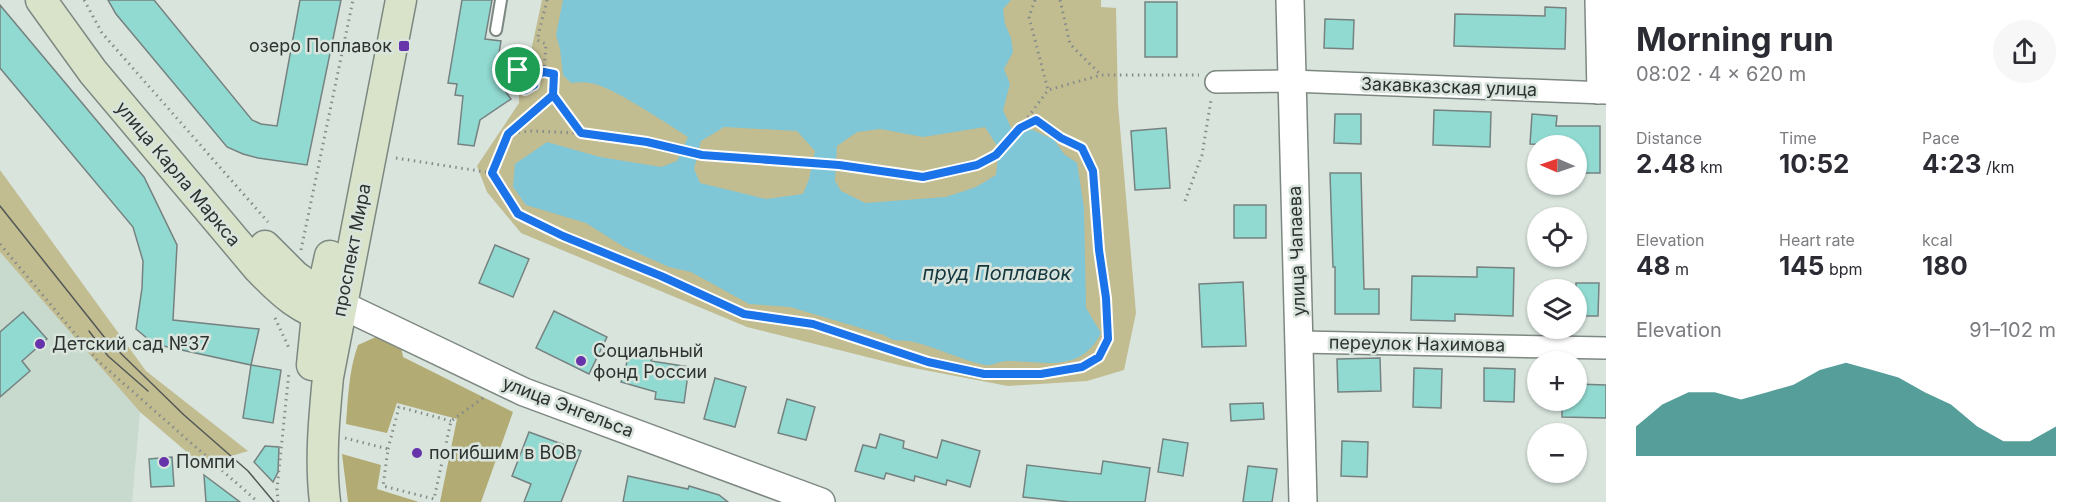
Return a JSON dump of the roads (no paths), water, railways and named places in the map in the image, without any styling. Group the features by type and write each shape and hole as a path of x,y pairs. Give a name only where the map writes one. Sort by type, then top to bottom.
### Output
{"main road":[{"name":"улица Карла Маркса","path":"41,0 93,72 258,268 286,297 330,309"},
{"name":"улица Карла Маркса","path":"62,0 102,62 251,232 330,309"},
{"name":"проспект Мира","path":"325,502 322,477 322,430 328,377 330,309 381,0"},
{"name":"проспект Мира","path":"310,502 306,464 307,412 400,0"}],"street":[{"name":"улица Чапаева","path":"1290,0 1303,502"},
{"path":"1596,0 1602,93"},
{"name":"Закавказская улица","path":"1216,82 1291,81 1602,93"},
{"name":"улица Энгельса","path":"330,309 524,392 821,502"},
{"name":"переулок Нахимова","path":"1299,342 1606,348"}],"lane":[{"path":"496,30 501,0"}],"water":[{"name":"пруд Поплавок","path":"563,0 1011,0 1003,9 1013,52 1004,69 1010,84 1003,110 1012,130 1033,130 1054,140 1064,154 1077,163 1084,208 1086,308 1101,333 1083,355 1072,360 1048,363 1007,361 985,365 790,307 749,304 691,272 669,267 624,247 586,223 526,205 513,187 515,164 547,142 600,157 661,167 677,161 688,137 617,93 595,84 571,83 563,75 556,35","holes":["724,127 797,131 815,151 803,194 766,199 700,183 694,169 701,141","985,127 999,149 996,175 976,187 946,197 865,203 841,191 835,181 837,146 857,132 880,129 923,137"]}],"tram line":[{"path":"0,206 105,338 184,415 248,471 274,502"},
{"path":"89,331 108,356 148,391"}],"place":[{"name":"озеро Поплавок","path":"404,46"},
{"name":"Детский сад №37","path":"40,344"},
{"name":"Социальный фонд России","path":"581,361"},
{"name":"погибшим в ВОВ","path":"417,453"},
{"name":"Помпи","path":"164,462"}]}
